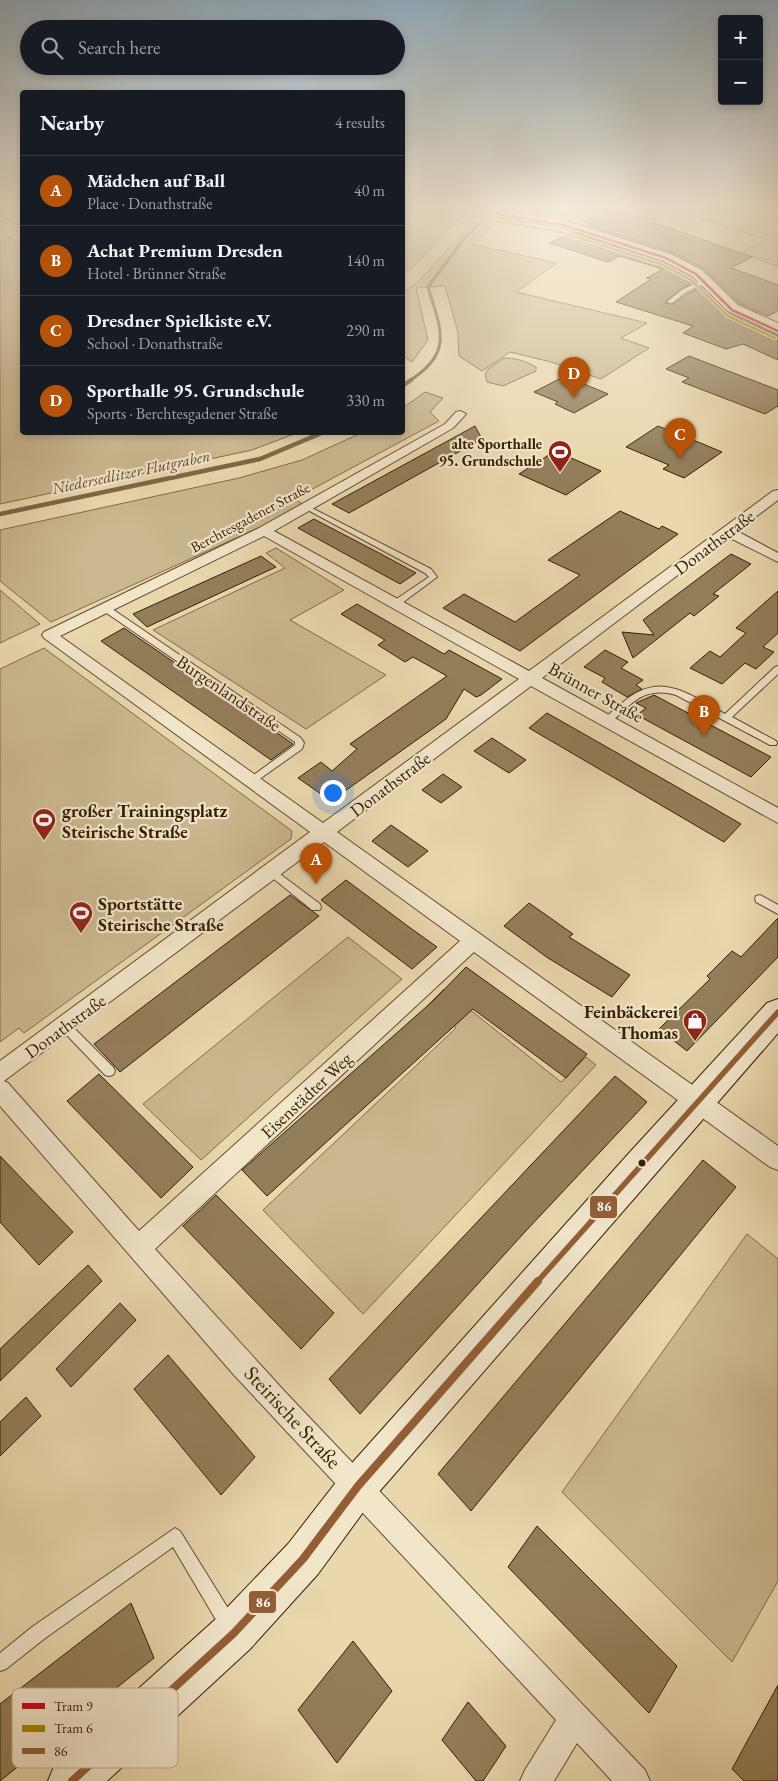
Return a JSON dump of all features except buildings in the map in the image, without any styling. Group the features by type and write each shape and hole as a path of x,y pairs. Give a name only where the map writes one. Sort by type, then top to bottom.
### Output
{"main road":[{"path":"715,291 733,308 778,330"},
{"path":"174,1688 234,1633 303,1559 358,1486 696,1102 778,1012"},
{"path":"72,1781 86,1768"}],"street":[{"name":"Berchtesgadener Straße","path":"250,781 48,634 264,531 449,426 460,414"},
{"name":"Donathstraße","path":"0,1073 778,494"},
{"name":"Brünner Straße","path":"264,531 778,816"},
{"path":"728,532 778,558"},
{"path":"250,781 778,1159"},
{"name":"Eisenstädter Weg","path":"138,1248 218,1177 472,941"},
{"name":"Steirische Straße","path":"0,1090 138,1248 278,1403 634,1781"},
{"path":"536,1781 575,1718"}],"lane":[{"path":"670,302 683,291"},
{"path":"306,507 428,571 432,577 395,604"},
{"name":"Burgenlandstraße","path":"105,608 298,740 299,747 250,781"},
{"path":"726,718 778,668"},
{"path":"607,722 642,692 650,688 664,688 679,693 773,743"},
{"path":"272,872 316,907"},
{"path":"760,898 778,910"},
{"path":"65,1026 109,1071"},
{"path":"0,1663 38,1633 175,1536 234,1633"}],"shaded area":[{"path":"0,291 20,291 20,435 292,435 252,450 0,504"},
{"path":"417,291 428,340 412,362 405,357 405,292"},
{"path":"446,291 517,291 516,292 647,323 621,338 649,348 601,379 551,362 510,352 482,371 459,356 458,333"},
{"path":"504,358 528,363 536,367 536,371 503,386 487,382 485,375 488,369"},
{"path":"425,392 443,398 430,412 439,421 294,499 303,504 265,525 51,622 0,581 0,530 239,478 302,460 357,435 405,435 405,407"},
{"path":"276,548 344,590 290,620 386,675 306,729 153,630 285,568 266,553"},
{"path":"0,590 40,624 0,643"},
{"name":"Sportstätte Steirische Straße","path":"44,648 292,831 291,839 24,1033 19,1028 0,1042 0,669"},
{"path":"348,937 402,979 201,1160 143,1104"},
{"path":"444,989 561,1082 586,1057 596,1065 363,1314 263,1210 456,1028 428,1005"},
{"path":"747,1234 778,1259 778,1581 732,1662 562,1492"}],"waterway":[{"name":"Niedersedlitzer Flutgraben","path":"409,381 433,361 438,350 440,328 429,291"},
{"name":"Niedersedlitzer Flutgraben","path":"405,384 411,380"},
{"name":"Niedersedlitzer Flutgraben","path":"0,514 260,459 317,435"}],"tram line":[{"name":"6","path":"702,291 728,316 775,338"},
{"name":"9","path":"713,291 732,310 778,331"}],"transit line":[{"name":"86","path":"174,1688 234,1633 303,1559 358,1486 642,1163 778,1012"},
{"name":"86","path":"72,1781 86,1768"}],"place":[{"name":"Sporthalle 95. Grundschule","path":"574,398"},
{"name":"Dresdner Spielkiste e.V.","path":"680,459"},
{"name":"alte Sporthalle 95. Grundschule","path":"560,473"},
{"name":"Achat Premium Dresden","path":"704,736"},
{"name":"großer Trainingsplatz Steirische Straße","path":"44,841"},
{"name":"Mädchen auf Ball","path":"316,884"},
{"name":"Sportstätte Steirische Straße","path":"81,934"},
{"name":"Feinbäckerei Thomas","path":"695,1042"}]}
